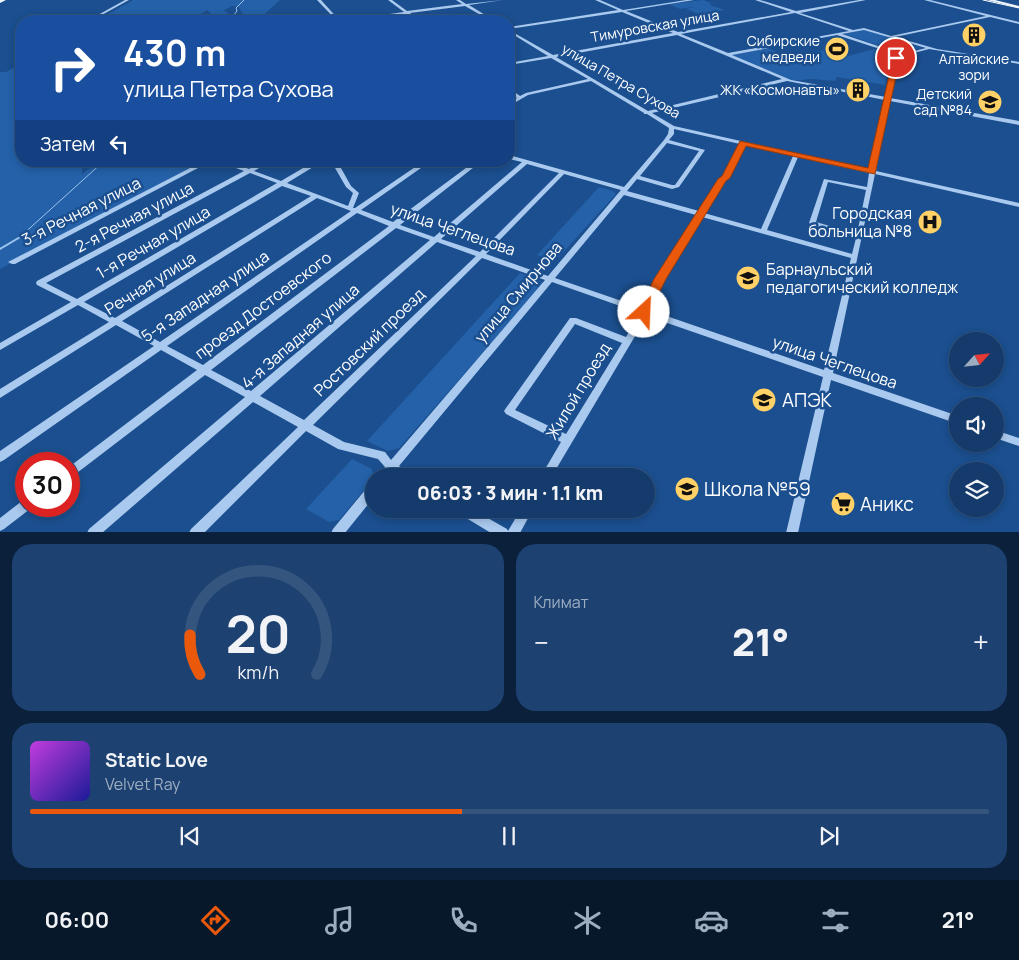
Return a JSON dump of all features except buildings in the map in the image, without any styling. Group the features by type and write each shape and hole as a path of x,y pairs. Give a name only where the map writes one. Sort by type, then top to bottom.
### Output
{"main road":[{"path":"0,2 4,0"},
{"path":"989,0 1019,7"}],"street":[{"path":"100,15 127,0"},
{"path":"319,0 335,15"},
{"path":"390,0 411,15"},
{"path":"458,0 483,15"},
{"path":"385,15 500,0"},
{"path":"597,0 786,80 1019,123"},
{"path":"515,27 680,0"},
{"path":"621,10 692,0"},
{"path":"758,0 853,30"},
{"name":"Тимуровская улица","path":"515,63 864,0"},
{"path":"926,0 1019,23"},
{"path":"892,37 990,16"},
{"path":"726,55 836,33 867,29 929,48 1019,63"},
{"name":"улица Петра Сухова","path":"515,32 672,127 1019,205"},
{"path":"836,33 902,55"},
{"path":"792,532 859,236 896,58 929,48"},
{"path":"515,100 519,97 592,80"},
{"path":"646,113 786,80"},
{"path":"515,94 519,97"},
{"name":"улица Смирнова","path":"390,468 666,141 671,134 672,127"},
{"path":"635,177 672,187 677,186 702,150 666,141"},
{"name":"Жилой проезд","path":"551,468 644,312 660,279 722,179 727,175 743,143"},
{"path":"763,231 796,155"},
{"path":"515,159 854,256"},
{"name":"4-я Западная улица","path":"93,532 526,162"},
{"name":"3-я Речная улица","path":"12,262 196,167"},
{"name":"улица Чеглецова","path":"239,167 394,225 552,278 644,312 949,417"},
{"name":"2-я Речная улица","path":"77,302 40,283 257,167"},
{"name":"1-я Речная улица","path":"0,347 309,167"},
{"path":"337,167 349,187 356,193 354,209"},
{"name":"5-я Западная улица","path":"0,457 354,209 419,167"},
{"name":"проезд Достоевского","path":"80,465 471,167"},
{"name":"Ростовский проезд","path":"195,532 481,255 563,172"},
{"path":"859,236 812,223 826,180 868,189"},
{"name":"Речная улица","path":"0,394 316,196"},
{"path":"77,302 160,345 252,398 305,424 342,446 381,455 386,468"},
{"path":"568,440 509,411 574,320 627,341"},
{"path":"1004,437 1019,442"},
{"path":"337,532 365,499"},
{"path":"0,525 15,513"},
{"path":"478,518 503,532"},
{"path":"513,532 522,518"}],"shaded area":[{"path":"133,0 280,0 264,15 243,15 238,6 232,6 224,10 230,15 209,15 211,14 207,10 199,15 107,15"},
{"path":"703,0 711,3 710,5 725,10 699,14 686,9 694,7 680,9 669,4"},
{"path":"862,30 922,48 899,52 844,34"},
{"path":"767,48 791,57 829,49 848,56 875,49 891,56 885,85 837,77 835,81 811,79 792,81 732,55"},
{"path":"15,67 15,167 82,167 82,174 91,167 193,167 0,269 0,72 6,72"},
{"path":"599,187 613,191 616,194 558,258 552,260 537,255"},
{"path":"520,273 539,280 543,284 399,448 388,451 367,441"},
{"path":"352,459 370,468 365,468 365,489 339,520 329,522 306,509"}],"waterway":[{"path":"234,15 237,11 236,8 244,0"},
{"path":"20,237 97,167"},
{"path":"0,249 22,236"}],"tram line":[{"path":"983,0 1019,8"}],"place":[{"name":"Алтайские зори","path":"974,35"},
{"name":"Сибирские медведи","path":"837,49"},
{"name":"ЖК «Космонавты»","path":"858,90"},
{"name":"Детский сад №84","path":"990,102"},
{"name":"Городская больница №8","path":"930,222"},
{"name":"Барнаульский педагогический колледж","path":"748,278"},
{"name":"АПЭК","path":"764,400"},
{"name":"Школа №59","path":"687,489"},
{"name":"Аникс","path":"843,504"}],"route":[{"path":"644,312 660,279 722,179 726,178 743,143 871,172 896,58"}]}
